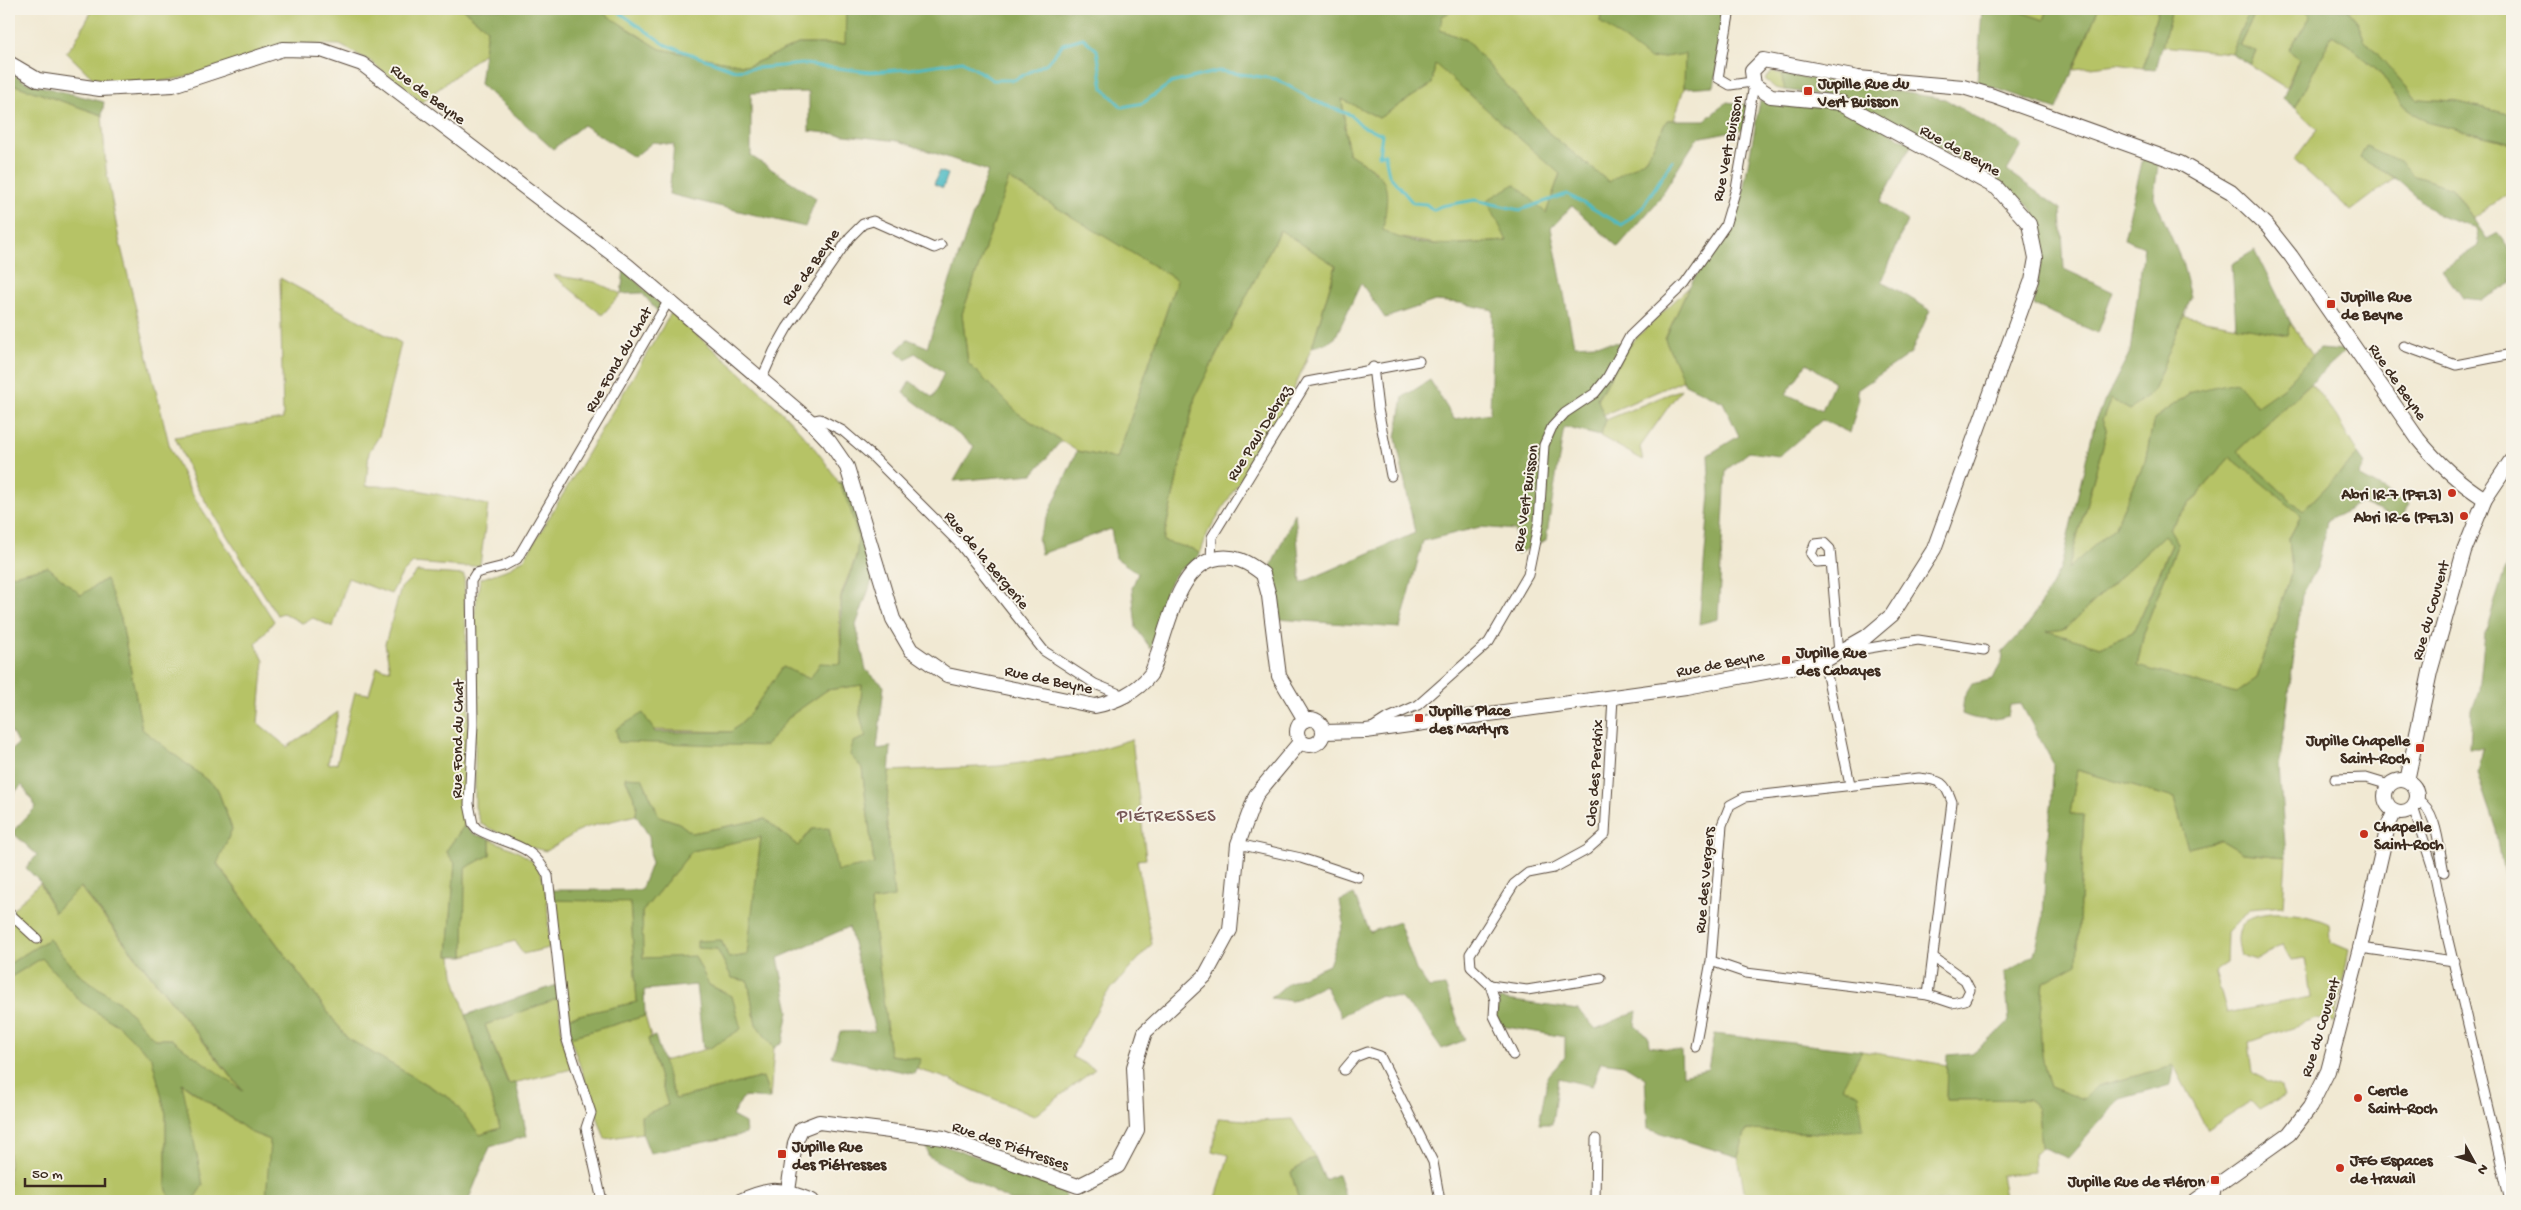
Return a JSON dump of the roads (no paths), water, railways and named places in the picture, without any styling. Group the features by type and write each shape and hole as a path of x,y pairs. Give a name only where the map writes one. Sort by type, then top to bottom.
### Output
{"street":[{"path":"1730,9 1718,78 1730,85 1753,83"},
{"name":"Rue de Beyne","path":"9,63 38,80 100,89 173,85 283,49 321,50 362,64 628,265 810,420 829,441 847,467 894,619 911,650 947,675 1094,706 1111,703 1124,696 1151,674 1181,591 1198,564 1211,560"},
{"name":"Rue de Beyne","path":"1323,732 1366,731 1613,698 1824,661 1866,637 1892,615 1934,549 2032,280 2036,258 2029,224 1997,188 1842,103 1771,96 1753,83 1752,70 1764,60 1858,78 1963,87 1993,96 2189,168 2231,192 2268,227 2423,445 2455,479 2485,499"},
{"name":"Rue Vert Buisson","path":"1366,731 1386,719 1418,706 1489,642 1528,575 1539,521 1544,445 1552,427 1565,413 1595,393 1607,378 1630,336 1685,283 1725,226 1736,189 1753,83"},
{"name":"Rue de Beyne","path":"762,378 787,328 850,237 862,224 873,221 921,244 934,248 941,245"},
{"name":"Rue Fond du Chat","path":"602,1201 586,1128 591,1113 566,1037 548,876 541,862 536,858 518,845 477,829 472,818 470,804 473,724 471,582 476,573 504,566 517,558 669,300"},
{"path":"2404,346 2460,365 2512,354"},
{"name":"Rue Paul Debraz","path":"1211,560 1212,537 1307,382 1419,361"},
{"path":"1374,368 1378,409 1391,476"},
{"name":"Rue de la Bergerie","path":"810,420 820,419 844,431 872,456 959,543 1044,651 1095,684 1124,696"},
{"name":"Rue du Couvent","path":"2407,781 2417,728 2435,654 2464,551 2485,499 2512,459"},
{"path":"1211,560 1226,556 1237,558 1263,574 1269,596 1279,676 1305,720"},
{"path":"1831,561 1839,654 1918,640 1984,650"},
{"path":"1824,661 1850,784"},
{"name":"Clos des Perdrix","path":"1490,985 1471,967 1470,954 1514,884 1528,873 1554,868 1587,850 1604,834 1613,698"},
{"path":"1311,718 1322,724 1323,732 1323,736 1315,745 1303,744 1297,734 1300,723 1311,718"},
{"name":"Rue des Piétresses","path":"790,1196 796,1143 801,1129 819,1122 944,1138 1078,1186 1118,1166 1137,1130 1134,1067 1144,1032 1205,976 1230,930 1238,844 1256,795 1301,741"},
{"name":"Rue des Vergers","path":"1695,1047 1711,961 1722,826 1730,806 1745,797 1850,784 1920,778 1936,779 1947,787 1952,802 1928,995"},
{"path":"2334,779 2366,778 2389,785"},
{"path":"2444,872 2435,824 2428,808 2416,804 2402,812 2395,811 2387,804 2385,794 2389,785 2398,780 2407,781 2416,790 2416,804 2434,872 2510,1201"},
{"name":"Rue du Couvent","path":"2195,1201 2289,1134 2310,1107 2328,1071 2360,948 2388,826 2395,811"},
{"path":"1238,844 1301,858 1358,877"},
{"path":"9,913 37,939"},
{"path":"2360,948 2454,961"},
{"path":"1711,961 1746,973 1928,995 1952,1003 1964,1000 1970,990 1965,980 1933,957"},
{"path":"1512,1055 1494,1016 1495,1000 1490,985 1527,990 1601,978"},
{"path":"1344,1070 1355,1057 1368,1052 1380,1056 1433,1162 1440,1201"},
{"path":"1595,1201 1596,1139"},
{"path":"2214,1201 2216,1185"},
{"path":"740,1201 766,1191 812,1201"}],"water":[{"path":"939,171 948,174 943,188 934,184"}],"waterway":[{"path":"610,9 616,10 666,45 735,70 804,64 870,72 910,69 962,61 993,80 1014,80 1047,63 1063,44 1083,38 1097,50 1103,88 1122,107 1143,103 1171,83 1219,71 1276,79 1319,103 1351,115 1362,126 1382,134 1379,155 1385,154 1389,175 1413,203 1426,204 1433,210 1441,206 1475,200 1520,210 1567,194 1622,225 1642,208 1672,161"}],"place":[{"name":"Jupille Rue du Vert Buisson","path":"1808,91"},
{"name":"Jupille Rue de Beyne","path":"2331,304"},
{"name":"Abri IR-7 (PFL3)","path":"2452,493"},
{"name":"Abri IR-6 (PFL3)","path":"2464,516"},
{"name":"Jupille Rue des Cabayes","path":"1786,660"},
{"name":"Jupille Place des Martyrs","path":"1419,718"},
{"name":"Jupille Chapelle Saint-Roch","path":"2420,748"},
{"name":"Chapelle Saint-Roch","path":"2364,834"},
{"name":"Cercle Saint-Roch","path":"2358,1098"},
{"name":"Jupille Rue des Piétresses","path":"782,1154"},
{"name":"JFG Espaces de travail","path":"2340,1168"},
{"name":"Jupille Rue de Fléron","path":"2215,1180"}],"district":[{"name":"PIÉTRESSES","path":"1167,815"}]}
